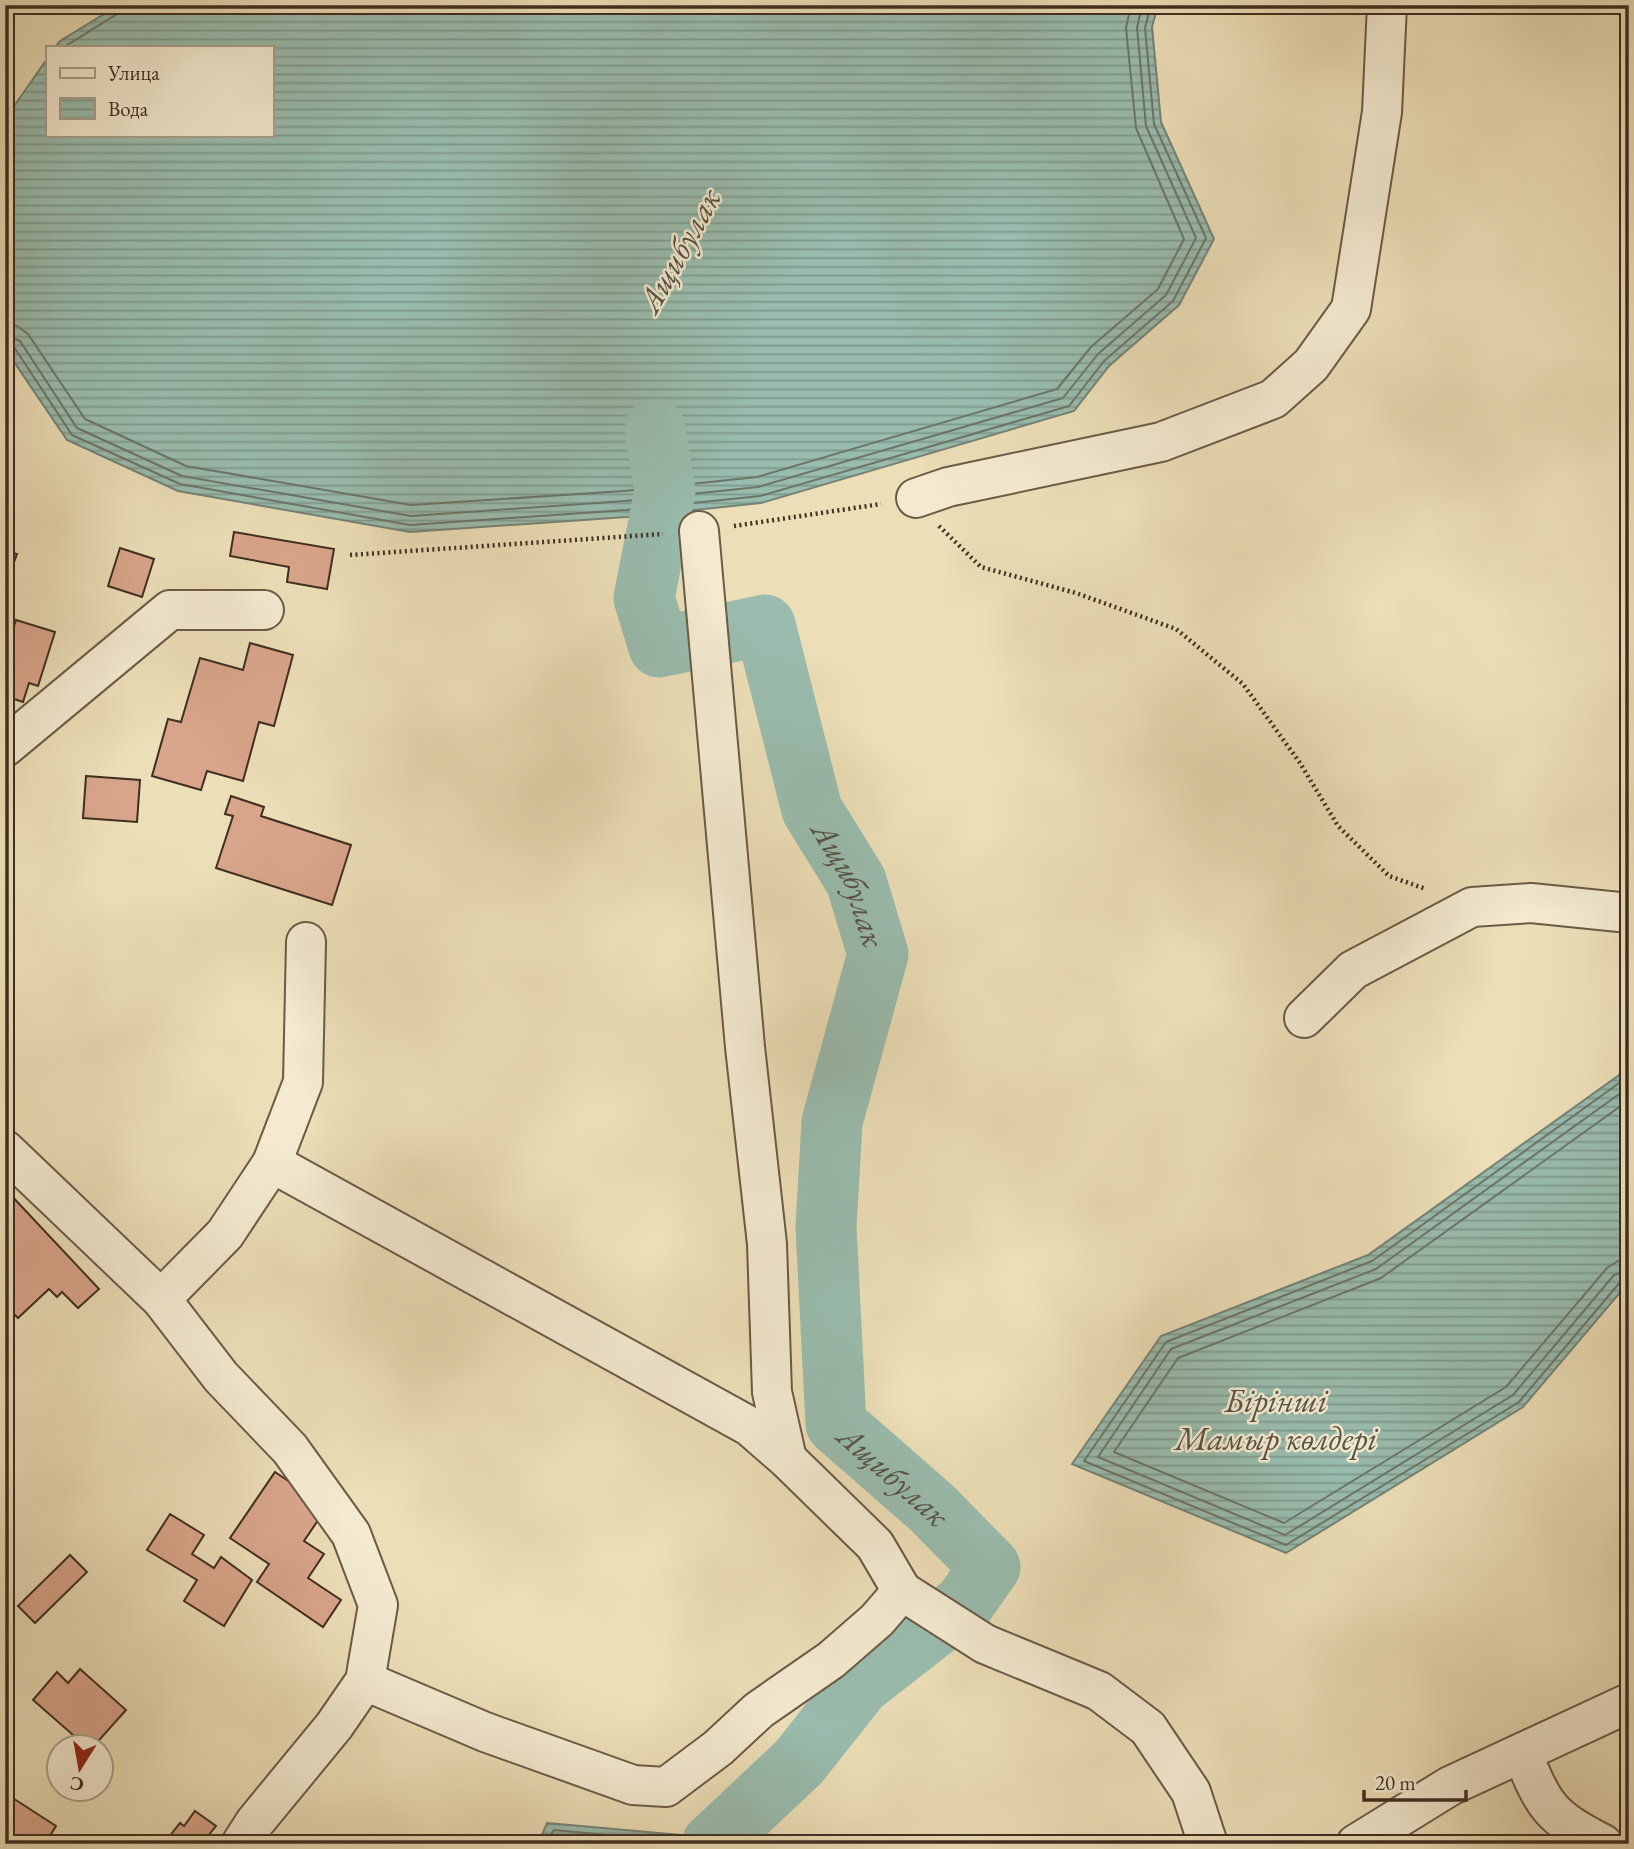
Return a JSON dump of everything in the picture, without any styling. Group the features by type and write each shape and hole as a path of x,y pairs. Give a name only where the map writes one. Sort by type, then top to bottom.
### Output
{"street":[{"path":"916,498 948,487 1161,442 1273,400 1311,365 1351,309 1382,112 1387,5"},
{"path":"699,531 745,1047 767,1244 772,1392 787,1459"},
{"path":"5,747 170,610 264,610"},
{"path":"1304,1018 1353,970 1472,907 1531,903 1629,914"},
{"path":"161,1299 225,1234 272,1163 303,1082 306,942"},
{"path":"5,1150 161,1299 221,1377 290,1449 351,1534 378,1605 365,1681 334,1726 241,1844"},
{"path":"272,1163 749,1426 787,1459 875,1545 902,1591 985,1644 1099,1691 1148,1728 1191,1792 1208,1844"},
{"path":"365,1681 485,1732 610,1777 633,1785 666,1787 718,1748 759,1710 831,1660 877,1620 902,1591"},
{"path":"1356,1844 1450,1787 1629,1703"},
{"path":"1522,1752 1538,1793 1562,1822 1603,1844"}],"path":[{"path":"350,555 699,531 916,498 948,538 981,567 1076,593 1176,629 1243,684 1300,763 1338,826 1389,876 1472,907"}],"water":[{"path":"119,5 1158,5 1152,27 1161,122 1214,239 1179,305 1109,366 1074,411 761,503 627,517 410,532 178,491 67,440 10,356 5,338 5,119 46,60 46,136 273,136 273,46 56,46"},
{"name":"Бірінші Мамыр көлдері","path":"1629,1068 1629,1282 1523,1407 1286,1553 1072,1464 1161,1336 1368,1255"},
{"path":"547,1823 703,1837 711,1844 538,1844"}],"building":[{"path":"234,532 334,549 327,589 287,582 289,567 230,556"},
{"path":"120,548 154,559 142,597 108,586"},
{"path":"5,550 17,554 5,586"},
{"path":"16,620 55,632 38,686 29,683 23,702 5,696 5,654"},
{"path":"250,643 293,655 274,726 259,722 243,781 207,771 201,790 152,776 168,719 181,722 200,658 243,670"},
{"path":"86,776 140,780 137,822 83,818"},
{"path":"231,796 264,807 261,816 351,845 332,905 216,868 233,816 225,814"},
{"path":"8,1192 99,1289 78,1308 62,1292 57,1297 49,1289 18,1318 5,1305 5,1194"},
{"path":"275,1472 327,1507 304,1541 324,1554 308,1578 341,1600 323,1627 257,1582 269,1564 230,1538"},
{"path":"170,1514 204,1535 192,1554 214,1568 221,1557 252,1580 224,1626 184,1601 197,1580 147,1550"},
{"path":"70,1555 87,1572 35,1623 18,1606"},
{"path":"80,1669 126,1710 105,1734 72,1734 33,1700 57,1672 68,1683"},
{"path":"5,1793 56,1826 46,1842 39,1838 35,1844 24,1844 11,1836 5,1844"},
{"path":"195,1811 216,1826 204,1841 209,1844 178,1844 169,1837 180,1823 184,1826"}],"waterway":[{"name":"Ащибулак","path":"655,429 665,491 644,598 659,647 765,625 812,810 856,881 878,954 832,1122 826,1227 836,1424 932,1508 990,1567 964,1604 860,1685 799,1762 712,1844"}]}
